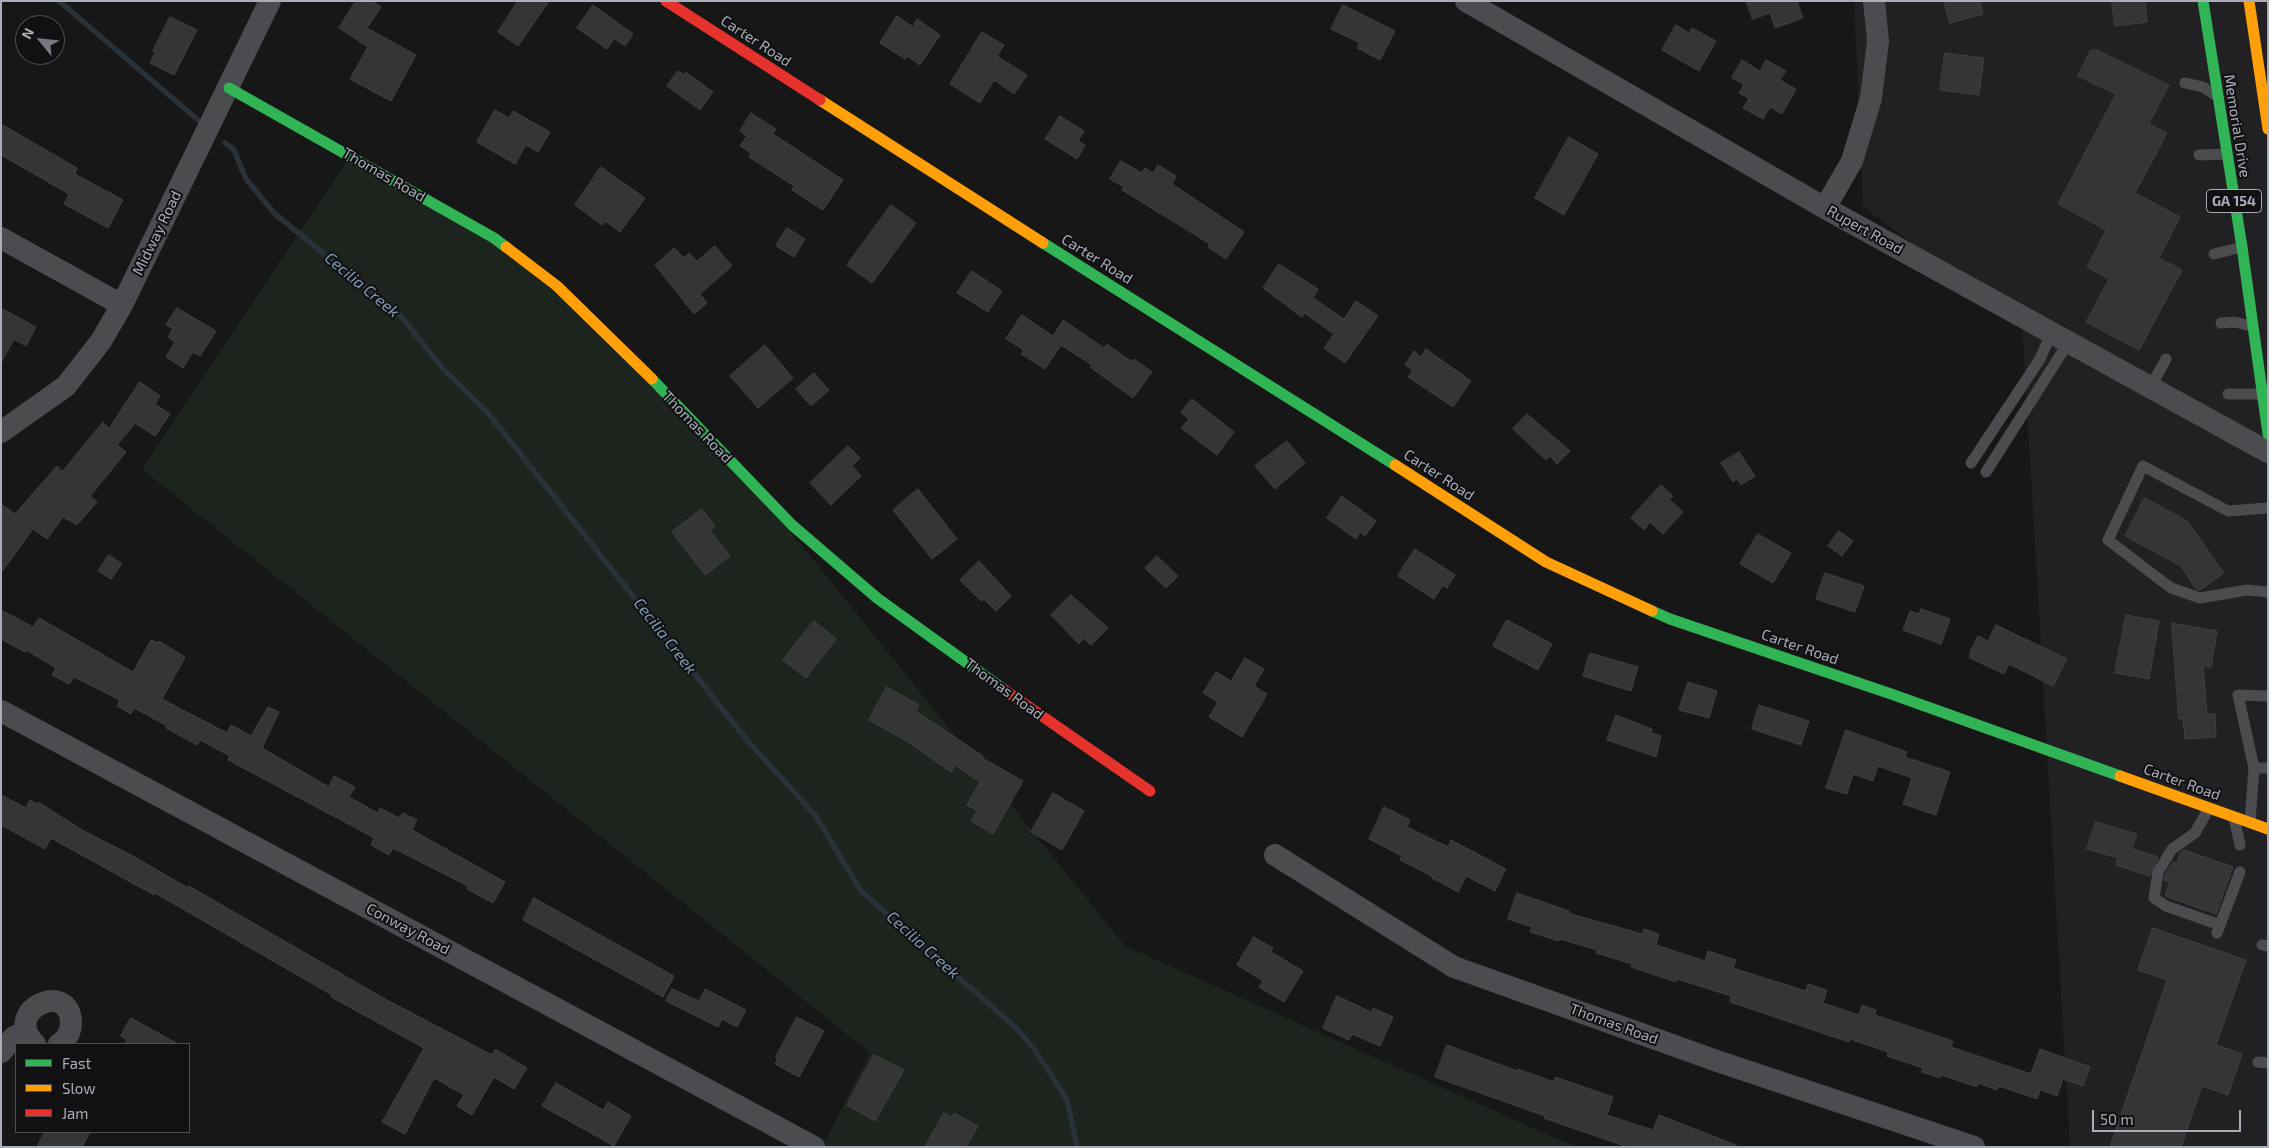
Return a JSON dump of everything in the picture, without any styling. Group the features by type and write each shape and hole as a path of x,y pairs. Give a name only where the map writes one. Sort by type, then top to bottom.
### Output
{"street":[{"name":"Midway Road","path":"1,432 66,386 101,341 122,305 270,1"},
{"name":"Carter Road","path":"666,1 1110,286 1323,418 1546,562 1670,619 1903,698 2268,829"},
{"name":"Rupert Road","path":"1466,1 1825,208 2059,339 2268,452"},
{"path":"1825,208 1852,160 1871,98 1878,41 1874,1"},
{"name":"Memorial Drive","path":"2203,1 2242,247 2251,326 2268,434"},
{"name":"Memorial Drive","path":"2249,1 2254,44 2266,99 2268,129"},
{"name":"Thomas Road","path":"229,88 502,244 557,286 623,349 792,524 878,598 1018,700 1150,790"},
{"path":"1,238 122,305"},
{"name":"Conway Road","path":"1,710 814,1147"},
{"name":"Thomas Road","path":"1275,855 1454,967 1717,1061 1974,1147"},
{"path":"1,1052 14,1037 30,1038 24,1022 26,1013 32,1006 49,1000 58,1003 70,1016 71,1026 68,1035 60,1043"}],"lane":[{"path":"2254,44 2268,50"},
{"path":"2185,84 2203,88 2218,97"},
{"path":"2199,155 2227,154"},
{"path":"2214,254 2242,247"},
{"path":"2220,323 2235,322 2251,326"},
{"path":"1972,463 2040,359 2059,339"},
{"path":"1986,472 2059,339"},
{"path":"2150,388 2166,359"},
{"path":"2228,394 2262,394"},
{"path":"2268,508 2228,511 2143,466 2108,540 2171,588 2200,598 2247,590 2268,592"},
{"path":"2250,822 2254,768 2238,695 2268,696"},
{"path":"2254,768 2268,768"},
{"path":"2209,808 2195,833 2172,849 2158,872 2154,898 2166,906 2218,929 2240,872"},
{"path":"2234,817 2240,845"}],"shaded area":[{"path":"1854,1 2268,1 2268,1147 2070,1147 2022,323 1863,207"},
{"path":"348,159 549,275 727,453 1125,946 1576,1147 822,1147 870,1053 142,469"}],"building":[{"path":"356,1 372,1 381,7 367,28 416,55 391,101 350,79 368,47 339,28"},
{"path":"518,1 549,1 518,46 498,32"},
{"path":"1746,1 1797,1 1803,18 1775,28 1770,13 1753,19"},
{"path":"1944,1 1980,1 1983,14 1950,23"},
{"path":"2112,1 2145,1 2147,22 2115,26"},
{"path":"593,5 633,34 625,46 614,38 607,49 577,28"},
{"path":"1343,5 1395,31 1380,60 1357,48 1360,43 1331,29"},
{"path":"897,16 913,27 917,19 940,35 920,65 907,56 905,59 880,43"},
{"path":"170,17 197,30 174,75 150,63 155,53 153,51"},
{"path":"1676,25 1689,33 1692,28 1716,41 1699,71 1662,50"},
{"path":"982,32 1004,45 997,56 1027,75 1014,94 994,80 980,103 950,84"},
{"path":"2091,50 2097,50 2169,85 2149,124 2167,133 2135,193 2180,217 2159,258 2182,270 2139,350 2086,322 2109,279 2087,267 2106,230 2058,204 2116,94 2078,76"},
{"path":"1945,53 1984,58 1979,95 1940,90"},
{"path":"1742,60 1760,71 1766,60 1786,71 1780,80 1796,89 1782,114 1770,107 1763,119 1743,108 1749,98 1739,93 1744,84 1732,78"},
{"path":"678,71 684,75 686,72 713,92 700,110 667,86"},
{"path":"495,110 509,118 513,111 550,132 538,152 526,145 515,164 477,142"},
{"path":"751,113 776,129 773,134 843,180 823,210 792,190 794,186 749,157 751,153 740,146 747,136 740,131"},
{"path":"1060,116 1084,131 1078,141 1085,145 1077,159 1045,139"},
{"path":"1,124 77,168 75,174 123,200 108,228 64,204 69,194 1,155"},
{"path":"1569,137 1598,154 1564,215 1535,198"},
{"path":"1121,161 1142,173 1145,168 1153,173 1158,165 1176,176 1172,184 1244,232 1226,259 1208,247 1210,244 1122,190 1124,187 1110,179"},
{"path":"601,167 645,198 620,232 605,221 602,225 575,205"},
{"path":"891,205 916,223 872,283 847,265"},
{"path":"787,228 805,239 794,257 776,246"},
{"path":"715,246 732,266 700,294 707,303 694,314 655,265 674,248 684,258 689,253 697,261"},
{"path":"1279,264 1318,289 1313,298 1344,319 1356,301 1378,316 1345,363 1324,348 1334,334 1304,313 1302,317 1263,288"},
{"path":"972,271 1002,291 988,312 957,293"},
{"path":"1,308 36,327 26,346 14,339 1,363"},
{"path":"177,308 216,331 200,356 193,352 183,368 166,357 175,342 168,337 173,328 166,325"},
{"path":"1022,315 1053,336 1063,320 1104,348 1107,344 1132,362 1134,359 1152,372 1133,398 1090,367 1092,365 1061,345 1045,369 1021,354 1024,350 1006,339"},
{"path":"765,345 793,378 758,408 730,376"},
{"path":"1426,349 1471,381 1453,407 1408,377 1413,370 1405,365 1414,351 1421,357"},
{"path":"814,373 829,390 811,406 796,389"},
{"path":"140,382 160,396 155,404 170,414 155,436 135,423 117,445 126,452 90,496 97,502 77,525 63,517 47,539 33,529 1,573 1,504 15,514 57,466 62,472 103,422 109,428"},
{"path":"1192,399 1234,432 1217,455 1181,428 1189,419 1181,413"},
{"path":"1527,414 1570,451 1557,464 1550,456 1546,460 1513,429"},
{"path":"1287,441 1305,463 1275,489 1255,466"},
{"path":"848,446 860,458 852,466 861,476 831,505 810,483"},
{"path":"1739,452 1755,476 1741,485 1737,479 1733,482 1721,463"},
{"path":"1661,485 1673,496 1669,499 1683,512 1663,534 1650,522 1644,530 1631,518"},
{"path":"918,489 957,539 932,559 893,510"},
{"path":"1342,496 1376,521 1365,536 1360,532 1356,539 1327,518"},
{"path":"2145,498 2187,521 2224,573 2200,590 2196,589 2181,566 2125,536"},
{"path":"702,509 715,526 710,530 730,556 705,575 672,532"},
{"path":"1839,531 1853,541 1842,556 1828,546"},
{"path":"1758,534 1791,553 1773,583 1740,564"},
{"path":"1415,549 1455,575 1447,588 1443,585 1434,599 1398,576"},
{"path":"109,555 122,564 111,579 98,571"},
{"path":"1157,556 1178,576 1166,588 1145,568"},
{"path":"979,561 1011,596 996,611 984,599 981,601 960,580"},
{"path":"1825,573 1864,586 1855,612 1816,599"},
{"path":"1071,595 1108,628 1091,645 1084,638 1079,644 1051,615"},
{"path":"1921,609 1950,619 1941,644 1903,630 1910,611 1919,614"},
{"path":"1,610 33,627 39,618 133,672 151,640 158,643 159,641 185,657 162,699 227,733 231,725 251,736 268,707 279,712 262,748 329,787 334,776 355,787 349,797 378,813 380,808 399,818 403,813 417,820 412,830 505,882 493,903 467,889 468,886 393,848 389,855 371,845 374,838 228,760 230,756 200,740 197,745 134,708 131,714 117,706 120,700 74,677 69,684 52,675 56,668 26,650 25,652 1,639"},
{"path":"2126,615 2159,621 2149,679 2115,673"},
{"path":"1507,620 1552,644 1538,670 1493,646"},
{"path":"814,621 836,639 806,678 783,660"},
{"path":"2172,623 2217,631 2211,667 2203,666 2207,714 2215,714 2216,737 2185,739 2183,718 2179,719"},
{"path":"1996,625 2067,659 2053,686 2009,664 2004,674 1970,658 1970,652 1978,636 1988,641"},
{"path":"1590,653 1638,667 1631,691 1583,676"},
{"path":"1245,658 1264,669 1254,686 1267,694 1242,737 1209,717 1218,702 1203,693 1216,672 1231,681"},
{"path":"1688,682 1717,691 1709,718 1679,710"},
{"path":"887,687 919,705 916,711 983,756 982,758 1023,781 993,834 971,821 977,811 967,805 980,782 955,765 951,772 908,742 869,720"},
{"path":"1759,705 1809,721 1801,745 1752,729"},
{"path":"1616,715 1652,729 1651,733 1661,736 1656,757 1607,740"},
{"path":"1846,730 1907,752 1905,757 1950,772 1936,815 1903,804 1912,778 1878,766 1873,781 1853,774 1847,794 1826,788"},
{"path":"1053,793 1084,811 1062,850 1031,832"},
{"path":"1,795 26,808 30,800 37,804 38,802 82,830 133,856 188,888 189,886 385,999 492,1055 495,1049 527,1068 514,1089 494,1077 472,1115 457,1106 464,1095 434,1078 405,1134 382,1122 424,1048 331,997 332,995 155,893 154,895 51,838 45,849 1,825"},
{"path":"1384,807 1410,820 1407,827 1448,847 1451,840 1506,869 1495,891 1466,876 1458,892 1400,860 1402,856 1369,839"},
{"path":"2096,822 2137,834 2132,849 2158,857 2150,876 2116,865 2118,858 2087,849"},
{"path":"2184,850 2233,867 2216,914 2165,896 2170,882 2164,880 2165,875 2173,862 2177,863 2180,853"},
{"path":"1517,893 1569,911 1568,913 1642,934 1644,929 1659,934 1656,945 1705,961 1708,951 1736,960 1733,968 1806,991 1808,984 1827,990 1823,1003 1859,1015 1862,1005 1876,1010 1875,1015 1953,1041 1951,1047 2031,1074 2040,1049 2090,1067 2083,1086 2063,1079 2057,1096 2040,1090 2037,1099 1999,1086 1997,1090 1978,1083 1977,1087 1941,1075 1940,1078 1921,1072 1923,1068 1887,1056 1888,1052 1850,1039 1849,1042 1730,1002 1731,996 1677,979 1676,982 1631,967 1632,964 1596,953 1597,950 1530,932 1532,927 1508,919"},
{"path":"534,898 674,976 663,997 523,920"},
{"path":"2153,928 2246,960 2216,1045 2242,1054 2228,1095 2202,1086 2181,1147 2110,1147 2167,980 2138,970"},
{"path":"1254,937 1273,948 1271,952 1303,971 1284,1002 1259,987 1263,981 1237,965"},
{"path":"672,989 699,1001 705,989 746,1010 737,1027 722,1019 718,1027 666,1001"},
{"path":"1337,996 1371,1012 1373,1008 1393,1017 1380,1046 1352,1034 1349,1040 1323,1028"},
{"path":"797,1017 824,1031 799,1077 775,1064 778,1058 776,1057"},
{"path":"131,1018 176,1043 126,1043 127,1040 121,1036"},
{"path":"1447,1045 1517,1071 1518,1069 1554,1082 1555,1077 1613,1097 1607,1115 1653,1130 1659,1115 1736,1145 1736,1147 1628,1147 1572,1128 1544,1118 1545,1116 1435,1077"},
{"path":"874,1055 904,1070 875,1121 847,1105"},
{"path":"556,1083 603,1110 608,1102 631,1116 614,1146 542,1106"},
{"path":"944,1113 952,1117 954,1113 978,1126 966,1147 925,1147"},
{"path":"44,1133 89,1133 82,1147 37,1147"}],"waterway":[{"name":"Cecilia Creek","path":"59,1 204,125"},
{"name":"Cecilia Creek","path":"225,143 234,150 246,179 275,214 399,314 444,370 488,413 746,739 815,815 861,891 1016,1028 1035,1050 1067,1100 1077,1147"}],"traffic: fast":[{"path":"2203,1 2242,247 2268,434"},
{"path":"229,88 494,238 506,247"},
{"path":"1043,243 1395,465"},
{"path":"652,379 792,525 877,598 1003,689"},
{"path":"1652,611 1670,619 1894,695 2120,776"}],"traffic: slow":[{"path":"2249,1 2268,129"},
{"path":"820,100 1043,243"},
{"path":"506,247 557,286 652,379"},
{"path":"1395,465 1546,562 1652,611"},
{"path":"2120,776 2268,829"}],"traffic: jam":[{"path":"666,1 820,100"},
{"path":"1003,689 1150,791"}]}
